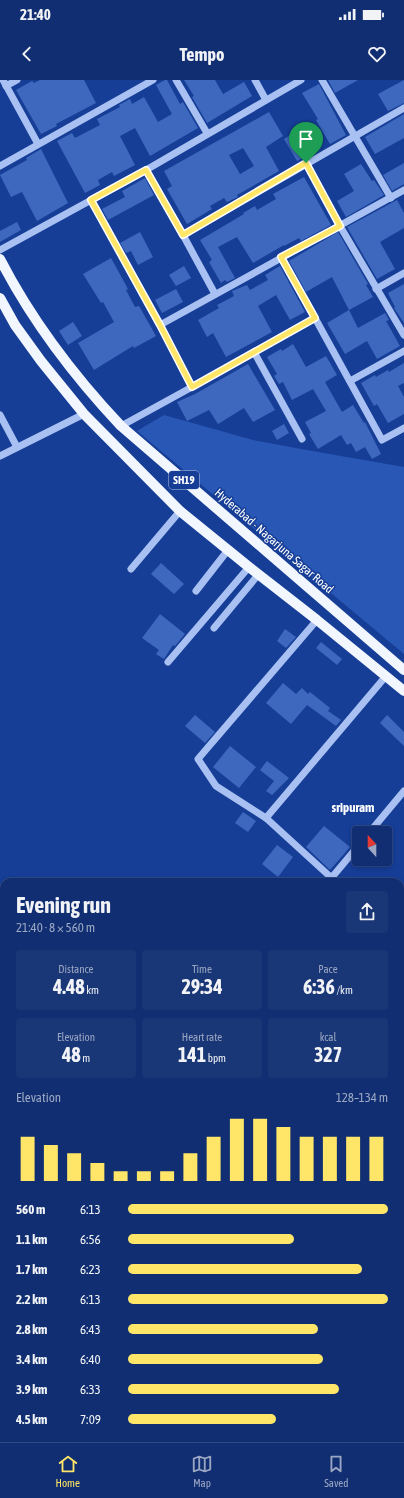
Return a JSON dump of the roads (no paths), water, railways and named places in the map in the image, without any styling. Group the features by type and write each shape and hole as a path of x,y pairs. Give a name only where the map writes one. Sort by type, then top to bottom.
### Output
{"main road":[{"name":"Hyderabad - Nagarjuna Sagar Road","path":"0,259 32,315 56,350 87,390 121,426 404,670"},
{"name":"SH19","path":"0,298 16,325 41,361 84,414 180,511 249,568 318,620 404,691"}],"street":[{"path":"17,80 5,83 38,144"},
{"path":"0,166 153,80"},
{"path":"176,80 207,133"},
{"path":"255,80 266,100"},
{"path":"0,250 146,170 207,133 301,80"},
{"path":"322,80 391,198"},
{"path":"183,235 404,108"},
{"path":"306,163 340,226 404,335"},
{"path":"146,170 215,294"},
{"path":"160,325 404,190"},
{"path":"91,200 160,325 192,387"},
{"path":"281,257 382,440 404,428"},
{"path":"376,289 404,273"},
{"path":"121,426 315,318"},
{"path":"350,381 404,351"},
{"path":"254,352 302,439"},
{"path":"0,456 84,414"},
{"path":"0,415 17,447"},
{"path":"131,569 180,511"},
{"path":"196,591 228,550"},
{"path":"168,662 249,568"},
{"path":"214,628 258,575"},
{"path":"318,620 198,760 216,786 266,818 329,878"},
{"path":"266,818 386,676"},
{"path":"375,826 404,791"},
{"path":"334,878 352,854"}],"district":[{"name":"sripuram","path":"353,807"}]}
